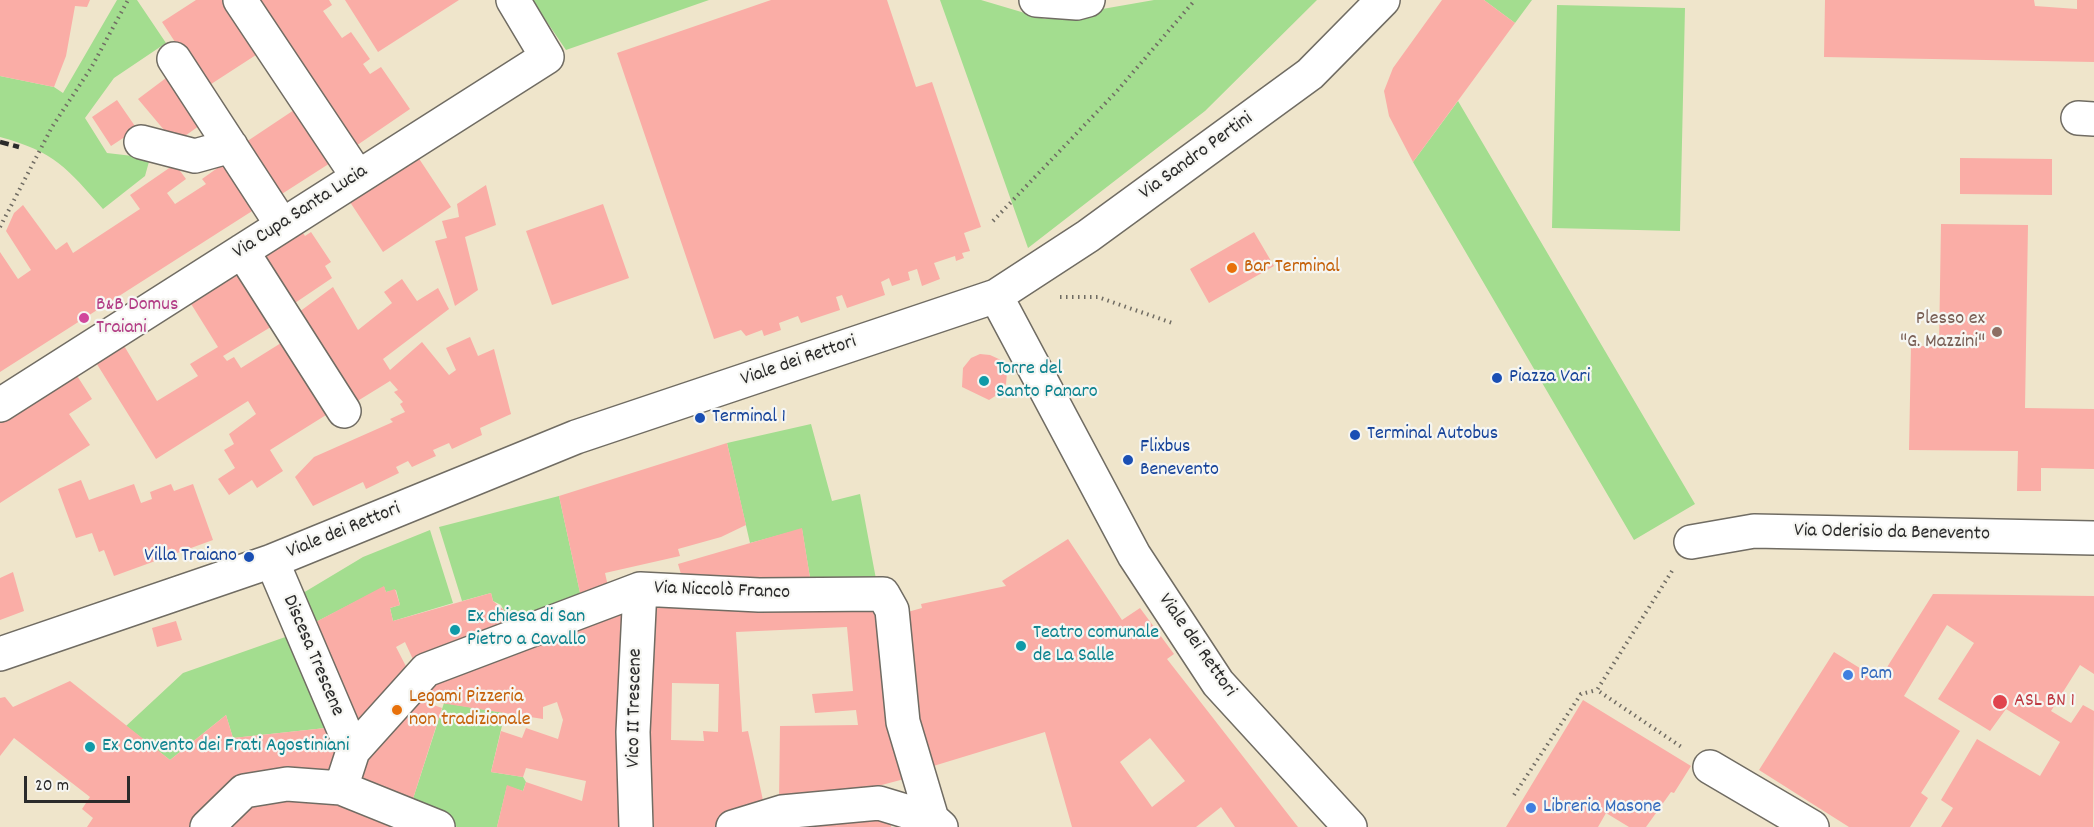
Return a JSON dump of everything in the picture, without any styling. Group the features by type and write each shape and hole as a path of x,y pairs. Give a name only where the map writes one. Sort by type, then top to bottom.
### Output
{"street":[{"path":"240,0 358,177"},
{"name":"Via Cupa Santa Lucia","path":"0,405 547,57 513,0"},
{"path":"1036,0 1077,3 1088,0"},
{"name":"Via Sandro Pertini","path":"996,296 1088,236 1310,74 1383,0"},
{"path":"174,59 282,225"},
{"path":"141,142 195,156 231,146"},
{"path":"242,251 344,411"},
{"name":"Viale dei Rettori","path":"0,654 272,561 576,437 996,296 1134,555 1218,683 1350,827"},
{"name":"Via Oderisio da Benevento","path":"1690,542 1754,531 2094,538"},
{"name":"Discesa Trescene","path":"272,561 353,752"},
{"name":"Via Niccolò Franco","path":"341,788 353,752 426,670 640,589 759,595 883,594 892,610 903,722 936,823"},
{"name":"Vico II Trescene","path":"636,827 633,732 640,589"},
{"path":"1710,767 1812,827"},
{"path":"207,827 244,791 287,784 341,788 438,827"},
{"path":"733,827 782,812 879,802 936,823"}],"path":[{"path":"0,227 52,127 91,68 128,0"},
{"path":"993,221 1117,91 1195,0"},
{"path":"1053,297 1098,297 1173,323"},
{"path":"1514,795 1581,694 1597,690 1690,542"},
{"path":"1597,690 1710,767"}],"green space":[{"path":"117,0 137,0 166,43 114,78 85,118 107,153 150,158 145,176 103,209 59,163 34,149 0,137 0,76 54,87 63,93"},
{"path":"532,0 709,0 566,50"},
{"path":"940,0 981,0 1045,19 1154,0 1317,0 1205,111 1028,248"},
{"path":"1484,0 1532,0 1515,23"},
{"path":"1557,5 1685,8 1680,231 1552,228"},
{"path":"1458,101 1695,504 1634,540 1413,162"},
{"path":"811,424 832,501 860,494 876,579 811,584 802,529 750,543 727,443"},
{"path":"559,496 582,602 500,626 505,613 501,605 493,601 491,593 462,601 439,527"},
{"path":"430,530 453,603 393,621 390,608 400,605 396,590 386,592 384,587 312,624 298,596 363,557"},
{"path":"291,635 335,727 233,738 226,715 170,760 126,726 183,673"},
{"path":"444,703 505,713 491,772 523,777 526,782 523,791 507,786 497,827 457,827 410,808"}],"building":[{"path":"0,0 90,0 87,7 75,6 66,56 54,87 0,76"},
{"path":"196,0 225,0 259,53 205,88 162,22"},
{"path":"252,0 329,0 332,5 323,11 342,38 351,32 370,59 363,64 370,74 381,67 410,109 350,150"},
{"path":"345,0 459,0 378,52"},
{"path":"771,0 887,0 916,87 932,82 981,227 964,233 970,251 962,253 964,258 956,261 955,256 934,263 940,279 922,286 917,269 908,272 910,280 892,286 889,278 881,282 885,295 847,308 842,295 836,297 840,310 801,323 798,316 779,323 781,330 764,336 762,330 746,336 741,330 714,339 617,53"},
{"path":"1442,0 1484,0 1515,23 1413,162 1389,116 1384,91 1393,68"},
{"path":"1825,0 2034,0 2035,6 2077,9 2077,0 2094,0 2094,62 1824,57"},
{"path":"174,72 206,121 175,143 138,99"},
{"path":"117,100 137,129 111,146 92,117"},
{"path":"303,104 338,158 274,199 240,146"},
{"path":"414,151 451,207 383,252 346,196"},
{"path":"1960,158 2052,159 2052,195 1960,194"},
{"path":"230,159 260,206 0,372 0,252 18,279 31,270 6,231 14,213 23,205 56,250 67,242 73,253 140,209 130,195 175,164 186,179 167,193 175,204 206,184 202,179"},
{"path":"486,185 496,225 465,237 478,290 455,306 435,241 447,238 442,221 459,217 457,204"},
{"path":"603,204 629,278 552,305 526,231"},
{"path":"1941,224 2028,225 2025,408 2094,409 2094,469 2041,468 2041,491 2017,491 2018,451 1909,450 1911,346 1939,346"},
{"path":"299,227 305,236 311,232 331,262 325,266 332,278 289,307 255,257"},
{"name":"Bar Terminal","path":"1254,232 1274,266 1209,303 1190,269"},
{"path":"244,265 279,322 223,356 227,361 234,357 241,368 281,343 326,415 270,450 283,471 257,488 252,480 229,495 218,479 235,468 224,450 234,444 229,434 256,414 248,401 156,459 95,361 123,344 157,401 198,376 190,364 218,347 188,299"},
{"path":"402,279 417,301 438,288 449,309 383,359 390,370 422,342 449,375 456,370 446,348 470,337 478,356 494,349 511,414 480,428 482,435 452,449 449,443 433,450 436,456 412,467 408,461 396,467 399,473 366,489 363,482 313,506 295,477 314,457 393,422 390,419 405,412 400,404 403,402 394,392 398,390 390,381 351,405 295,315 333,287 358,330 392,303 384,292"},
{"name":"Torre del Santo Panaro","path":"980,354 1001,360 1007,373 1006,384 1000,393 989,400 962,387 963,368 971,358"},
{"path":"74,371 92,399 69,414 90,445 0,503 0,419"},
{"path":"727,443 746,525 721,537 678,549 680,556 605,573 609,591 582,602 559,496"},
{"path":"81,480 89,500 134,484 141,503 152,499 150,492 171,484 174,491 193,484 213,540 114,576 104,550 99,552 92,533 76,538 58,489"},
{"path":"802,528 811,584 685,588 678,564"},
{"path":"1068,539 1122,620 1140,608 1174,654 1167,659 1298,827 1235,827 1221,807 1196,827 1072,827 1045,732 917,771 904,613 922,608 921,604 1006,586 1002,581","holes":["1150,738 1185,781 1152,807 1120,762"]},
{"path":"13,572 24,611 0,620 0,578"},
{"path":"384,586 386,592 395,589 400,605 390,608 393,621 491,593 493,601 504,610 505,618 500,626 416,666 405,642 396,647 412,678 360,726 312,624"},
{"path":"649,592 884,601 908,778 829,799 779,801 780,726 858,725 856,710 815,713 812,694 853,691 847,627 736,632 742,732 748,731 764,805 722,827 644,827","holes":["672,683 719,684 718,732 703,731 704,741 671,740"]},
{"path":"1933,594 2094,596 2094,674 2080,665 2051,711 2071,723 2083,705 2094,711 2093,827 1941,827 1953,808 1941,800 1977,739 2040,776 2060,742 2006,709 1990,731 1938,699 1974,643 1947,625 1904,696 1960,731 1921,793 1928,798 1910,827 1849,827 1759,770 1834,652 1879,680"},
{"path":"633,595 629,827 497,827 507,785 523,791 526,782 582,801 586,781 526,768 523,777 491,772 501,731 522,738 526,728 558,739 563,720 557,702 543,707 543,719 428,701 425,674"},
{"path":"176,621 182,640 157,647 152,628"},
{"path":"70,681 170,760 226,715 233,738 335,727 340,772 196,827 87,827 93,818 82,809 90,797 14,738 0,756 0,698 5,697 13,707"},
{"path":"408,696 442,708 410,808 354,783 371,741"},
{"path":"1583,700 1691,766 1674,793 1671,792 1646,827 1629,827 1606,813 1598,827 1506,827"},
{"path":"289,795 321,798 414,827 220,827 233,809"},
{"path":"891,818 891,827 747,827"}],"railway":[{"path":"0,142 19,147"}],"place":[{"name":"Bar Terminal","path":"1232,268"},
{"name":"B&B Domus Traiani","path":"84,318"},
{"name":"Plesso ex \"G. Mazzini\"","path":"1997,332"},
{"name":"Piazza Vari","path":"1497,378"},
{"name":"Torre del Santo Panaro","path":"984,381"},
{"name":"Terminal 1","path":"700,418"},
{"name":"Terminal Autobus","path":"1355,435"},
{"name":"Flixbus Benevento","path":"1128,460"},
{"name":"Villa Traiano","path":"249,557"},
{"name":"Ex chiesa di San Pietro a Cavallo","path":"455,630"},
{"name":"Teatro comunale de La Salle","path":"1021,646"},
{"name":"Pam","path":"1848,675"},
{"name":"ASL BN 1","path":"2000,702"},
{"name":"Legami Pizzeria non tradizionale","path":"397,710"},
{"name":"Ex Convento dei Frati Agostiniani","path":"90,747"},
{"name":"Libreria Masone","path":"1531,808"}]}
